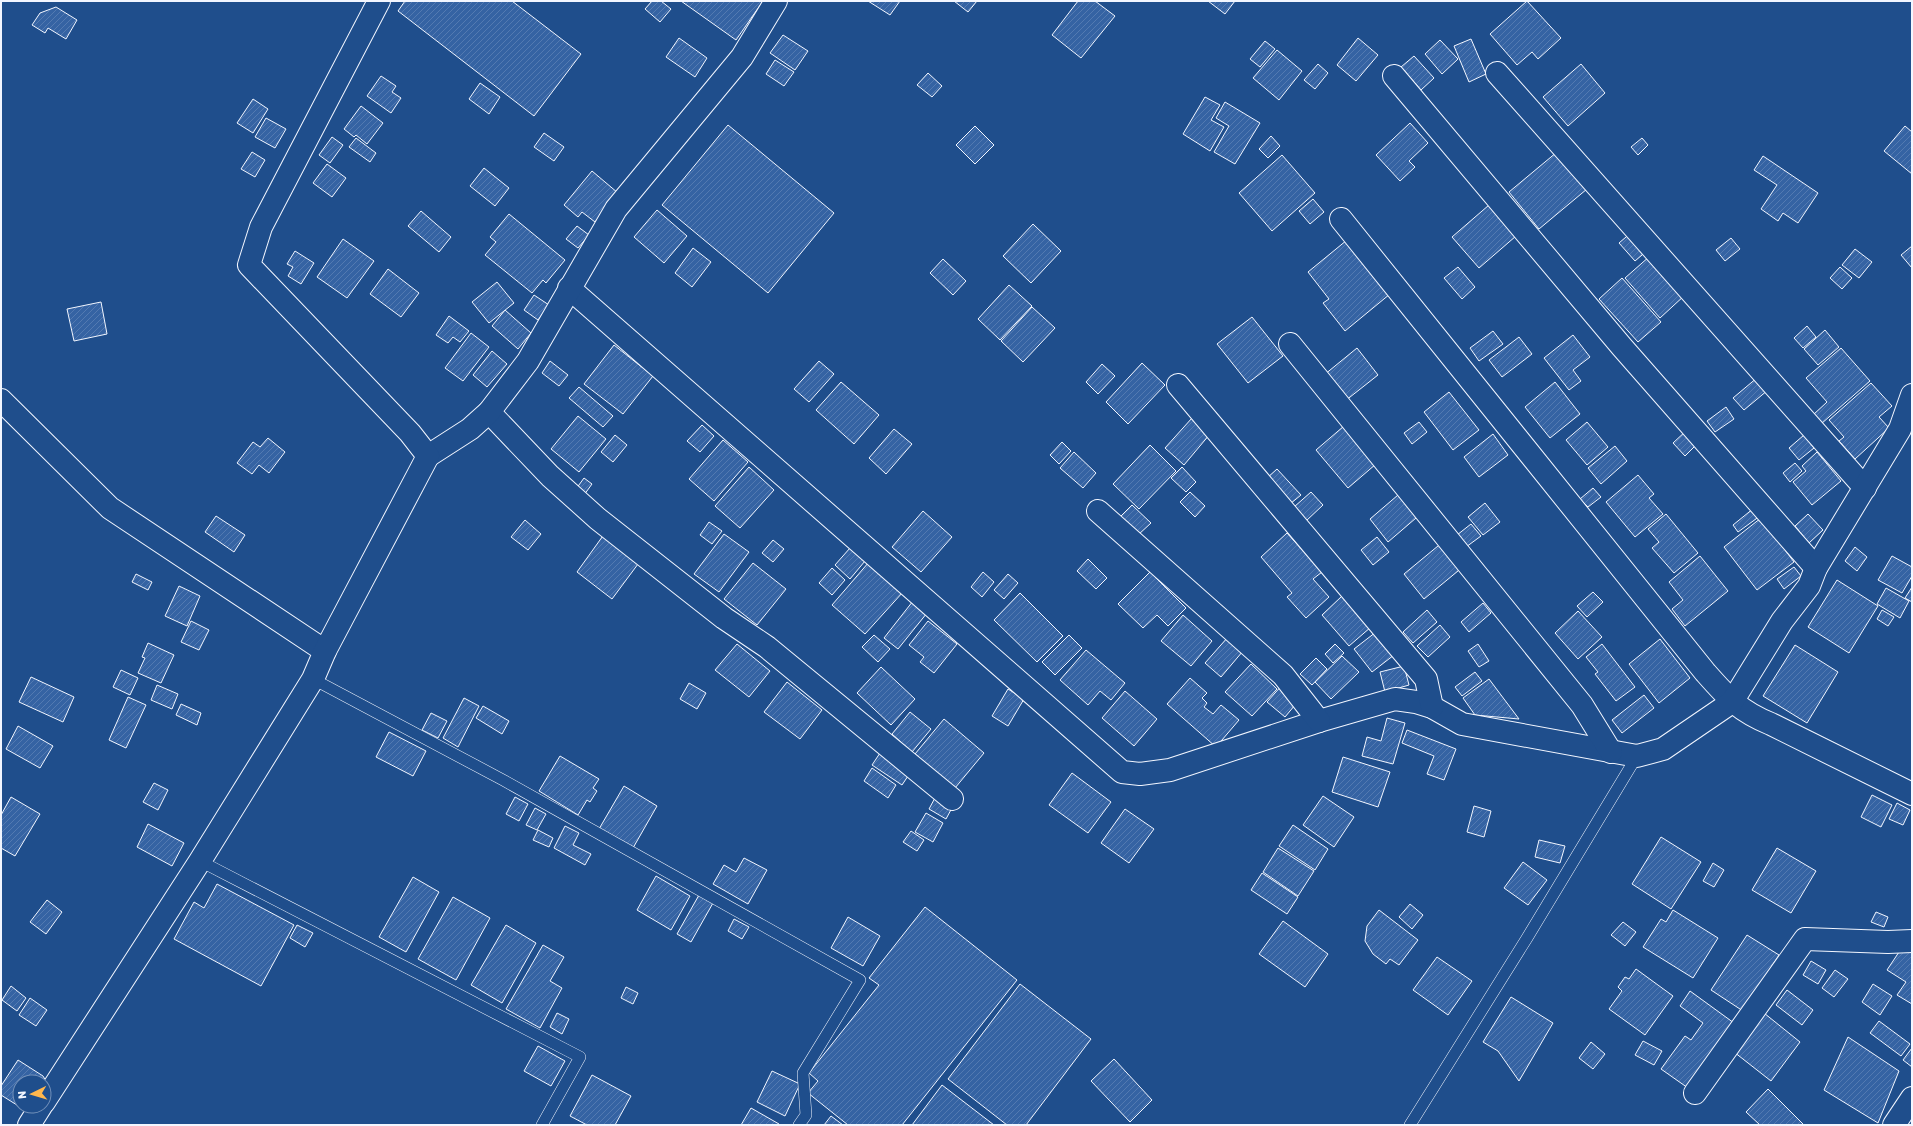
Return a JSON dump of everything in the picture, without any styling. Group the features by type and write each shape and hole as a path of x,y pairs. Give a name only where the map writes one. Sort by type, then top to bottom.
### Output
{"street":[{"path":"379,1 261,227 249,265 410,433 428,456"},
{"path":"52,1090 200,861 313,679 325,651 428,456 470,429 489,412 528,361 616,209 742,57 776,1"},
{"path":"1497,73 1865,488"},
{"path":"1394,76 1622,347 1816,568"},
{"path":"1341,219 1705,672 1732,702 1751,716 1771,724 1912,794"},
{"path":"569,288 1122,772 1140,774 1170,770 1319,721 1395,699 1416,702 1432,707 1462,724 1611,752 1637,756 1663,749 1732,702 1782,621 1809,586 1816,568 1900,429 1912,395"},
{"path":"1290,344 1582,705 1611,752"},
{"path":"1178,385 1426,679 1432,707"},
{"path":"1,400 110,508 325,651"},
{"path":"489,412 550,476 598,519 724,618 767,647 952,798"},
{"path":"1098,511 1283,675 1319,721"},
{"path":"1695,1093 1805,939 1888,942 1912,941"},
{"path":"1894,1125 1912,1098"},
{"path":"29,1125 36,1114"}],"lane":[{"path":"313,679 502,780 860,980 803,1073 806,1115 799,1125"},
{"path":"1410,1125 1527,938 1637,756"},
{"path":"200,861 580,1057 542,1125"}],"building":[{"path":"405,1 512,1 581,54 534,116 398,11"},
{"path":"652,1 661,1 671,9 660,22 645,9"},
{"path":"681,1 763,1 736,40"},
{"path":"868,1 900,1 890,15"},
{"path":"954,1 977,1 968,12"},
{"path":"1078,1 1095,1 1115,16 1081,58 1052,35"},
{"path":"1208,1 1235,1 1225,14"},
{"path":"1527,1 1561,38 1538,59 1532,52 1517,65 1490,34"},
{"path":"56,7 77,20 66,39 48,28 45,33 32,25 40,13"},
{"path":"783,35 808,51 795,70 770,53"},
{"path":"679,38 707,58 695,77 666,57"},
{"path":"1358,38 1378,55 1356,81 1337,65"},
{"path":"1471,39 1486,74 1469,82 1454,46"},
{"path":"1440,40 1458,59 1442,74 1425,54"},
{"path":"1265,41 1275,49 1260,67 1250,59"},
{"path":"1277,50 1302,71 1279,100 1253,78"},
{"path":"1414,56 1434,78 1421,90 1401,67"},
{"path":"775,60 794,72 784,86 766,74"},
{"path":"1318,64 1328,73 1315,89 1304,80"},
{"path":"1581,64 1605,93 1568,126 1543,97"},
{"path":"928,73 942,86 932,97 917,85"},
{"path":"381,76 396,86 392,92 401,98 391,113 367,96"},
{"path":"480,83 500,97 489,114 469,99"},
{"path":"1205,97 1220,105 1211,120 1224,127 1210,151 1183,134"},
{"path":"253,99 268,109 253,133 237,123"},
{"path":"1225,102 1260,123 1235,164 1214,152 1229,126 1216,118"},
{"path":"361,106 383,123 367,144 356,135 354,137 344,129"},
{"path":"266,118 286,129 275,148 255,137"},
{"path":"1410,123 1428,143 1409,161 1415,167 1400,181 1376,155"},
{"path":"728,125 834,213 768,293 662,205"},
{"path":"975,126 994,145 975,164 956,145"},
{"path":"1905,126 1912,132 1912,174 1884,151"},
{"path":"544,133 564,147 554,161 534,147"},
{"path":"1271,136 1280,146 1268,158 1259,149"},
{"path":"332,137 343,145 330,163 319,155"},
{"path":"356,138 376,153 370,162 349,147"},
{"path":"1642,138 1648,145 1638,155 1631,147"},
{"path":"252,152 265,160 255,177 241,169"},
{"path":"1557,152 1587,189 1539,229 1509,192"},
{"path":"1282,155 1315,193 1272,231 1239,193"},
{"path":"1763,156 1818,193 1798,223 1783,213 1778,221 1761,209 1777,185 1754,170"},
{"path":"327,164 346,178 332,197 313,183"},
{"path":"484,168 509,188 495,206 470,186"},
{"path":"592,171 618,193 595,222 582,212 578,217 564,205"},
{"path":"1313,199 1324,212 1310,224 1299,211"},
{"path":"1489,205 1516,236 1479,268 1452,237"},
{"path":"657,210 687,236 664,263 634,237"},
{"path":"421,211 451,237 439,252 408,226"},
{"path":"509,214 565,260 546,283 543,280 532,293 485,255 496,242 490,237"},
{"path":"1033,224 1061,251 1031,283 1003,256"},
{"path":"577,226 589,235 578,248 566,239"},
{"path":"1633,231 1649,249 1635,261 1619,243"},
{"path":"1731,238 1740,249 1725,261 1716,250"},
{"path":"343,239 374,261 347,298 317,277"},
{"path":"1347,240 1390,294 1345,331 1323,303 1329,299 1308,272"},
{"path":"1912,246 1912,268 1901,255"},
{"path":"693,248 711,262 692,287 675,273"},
{"path":"1855,249 1872,262 1859,278 1842,265"},
{"path":"295,251 314,263 301,284 288,276 293,267 287,264"},
{"path":"1650,256 1685,295 1660,318 1625,278"},
{"path":"943,259 966,281 953,295 930,273"},
{"path":"1458,267 1475,287 1462,299 1444,278"},
{"path":"1840,267 1852,278 1842,289 1830,278"},
{"path":"388,269 419,293 401,317 370,294"},
{"path":"1622,278 1661,322 1638,342 1599,299"},
{"path":"497,282 514,303 489,323 472,302"},
{"path":"1009,285 1032,306 1000,340 978,319"},
{"path":"534,295 549,305 538,320 524,310"},
{"path":"101,302 107,334 74,341 67,309"},
{"path":"1032,307 1055,328 1023,362 1001,341"},
{"path":"505,310 531,333 518,349 492,326"},
{"path":"449,316 469,331 460,342 453,337 448,343 436,335"},
{"path":"1252,317 1283,356 1248,383 1217,344"},
{"path":"1807,326 1816,337 1803,348 1794,338"},
{"path":"1825,330 1839,347 1818,365 1804,349"},
{"path":"1493,331 1503,344 1479,361 1470,348"},
{"path":"471,333 489,347 463,381 445,368"},
{"path":"1573,335 1590,357 1573,370 1581,381 1569,390 1544,358"},
{"path":"1519,337 1532,354 1502,377 1489,360"},
{"path":"614,345 653,376 623,414 584,384"},
{"path":"1357,348 1378,375 1345,401 1324,375"},
{"path":"1841,348 1870,381 1821,424 1813,415 1827,402 1806,378"},
{"path":"492,351 507,364 487,387 473,375"},
{"path":"550,361 568,375 559,386 542,373"},
{"path":"819,361 834,374 809,402 794,389"},
{"path":"1142,363 1165,385 1128,424 1106,402"},
{"path":"1102,364 1115,376 1098,394 1086,382"},
{"path":"1758,377 1768,390 1744,410 1733,398"},
{"path":"841,382 879,415 854,444 816,410"},
{"path":"1555,382 1580,414 1550,438 1525,407"},
{"path":"1871,383 1892,406 1879,417 1889,428 1855,459 1839,441 1844,437 1829,420"},
{"path":"579,387 613,416 603,427 569,398"},
{"path":"1449,392 1479,430 1453,450 1424,412"},
{"path":"1726,407 1734,419 1715,432 1707,421"},
{"path":"578,416 606,439 579,472 551,449"},
{"path":"1192,418 1210,434 1184,465 1165,448"},
{"path":"1419,422 1427,432 1412,444 1404,433"},
{"path":"1587,422 1608,447 1587,465 1566,440"},
{"path":"702,425 714,436 700,452 687,441"},
{"path":"1344,426 1376,464 1348,488 1316,450"},
{"path":"894,429 912,444 886,474 869,458"},
{"path":"1687,430 1699,442 1685,456 1673,443"},
{"path":"1493,434 1508,455 1479,477 1464,457"},
{"path":"615,435 627,445 613,462 601,452"},
{"path":"1804,435 1814,448 1799,460 1789,448"},
{"path":"268,438 285,452 269,473 259,465 252,474 237,463 253,442 260,447"},
{"path":"723,440 748,462 714,501 689,479"},
{"path":"1062,442 1071,451 1059,464 1050,455"},
{"path":"1150,445 1176,471 1139,509 1113,484"},
{"path":"1615,446 1627,461 1601,484 1588,468"},
{"path":"1074,452 1096,473 1083,488 1060,468"},
{"path":"1817,452 1841,481 1812,505 1793,482 1806,471 1802,466"},
{"path":"1795,463 1802,471 1790,482 1783,473"},
{"path":"749,467 774,490 740,528 715,506"},
{"path":"1182,467 1196,482 1186,492 1171,478"},
{"path":"1277,469 1301,495 1290,504 1267,478"},
{"path":"1638,475 1654,494 1649,498 1663,514 1635,537 1606,502"},
{"path":"584,478 592,484 584,495 576,489"},
{"path":"1593,488 1601,497 1588,507 1580,499"},
{"path":"1405,489 1423,512 1388,542 1370,519"},
{"path":"1190,492 1205,506 1195,517 1180,502"},
{"path":"1311,492 1323,505 1306,521 1294,507"},
{"path":"1485,503 1500,522 1483,535 1468,517"},
{"path":"1132,505 1151,523 1138,535 1120,517"},
{"path":"1754,508 1760,516 1738,532 1733,525"},
{"path":"923,511 952,537 921,572 892,547"},
{"path":"1666,514 1698,553 1674,573 1652,548 1659,542 1648,529"},
{"path":"1808,514 1823,530 1809,543 1795,526"},
{"path":"216,516 245,535 234,552 205,532"},
{"path":"1761,518 1794,562 1757,590 1724,547"},
{"path":"525,520 541,534 528,550 511,537"},
{"path":"709,522 722,531 712,544 700,535"},
{"path":"1471,524 1481,536 1466,547 1457,535"},
{"path":"605,533 641,560 612,599 577,572"},
{"path":"1287,533 1322,572 1313,579 1329,597 1306,618 1287,597 1292,593 1261,557"},
{"path":"724,534 749,552 719,592 694,574"},
{"path":"1377,537 1389,552 1373,565 1361,550"},
{"path":"773,540 784,549 773,562 762,553"},
{"path":"1444,541 1464,566 1424,599 1404,574"},
{"path":"1855,547 1867,557 1857,571 1845,561"},
{"path":"850,548 865,561 850,579 835,565"},
{"path":"1700,556 1728,591 1685,626 1672,609 1683,600 1669,582"},
{"path":"1892,556 1912,567 1912,576 1902,593 1878,580"},
{"path":"1088,559 1107,578 1096,589 1077,571"},
{"path":"869,562 903,592 865,634 832,605"},
{"path":"753,563 786,589 757,625 724,599"},
{"path":"1794,567 1801,576 1784,589 1777,579"},
{"path":"832,568 845,580 832,595 819,583"},
{"path":"983,572 994,582 982,597 971,587"},
{"path":"1150,572 1186,608 1168,626 1157,615 1143,628 1118,604"},
{"path":"136,574 152,582 148,590 132,582"},
{"path":"1008,574 1018,583 1004,599 994,590"},
{"path":"1837,580 1878,606 1849,653 1808,627"},
{"path":"179,586 200,596 187,626 165,616"},
{"path":"1912,587 1912,602 1905,598"},
{"path":"1886,588 1909,601 1900,618 1877,604"},
{"path":"1593,592 1603,602 1587,617 1577,606"},
{"path":"1020,593 1063,636 1037,662 994,620"},
{"path":"1342,596 1371,627 1349,646 1322,615"},
{"path":"913,601 927,613 898,649 884,638"},
{"path":"1483,603 1491,613 1469,632 1461,622"},
{"path":"1427,610 1437,622 1413,643 1403,632"},
{"path":"1882,610 1894,617 1888,626 1877,619"},
{"path":"1578,611 1602,637 1578,659 1555,633"},
{"path":"1183,615 1212,641 1191,666 1161,641"},
{"path":"191,621 209,630 199,650 181,642"},
{"path":"928,621 957,644 934,673 920,662 924,657 909,645"},
{"path":"1440,625 1450,637 1428,657 1417,646"},
{"path":"1376,632 1394,655 1372,672 1354,649"},
{"path":"874,635 890,649 878,662 862,647"},
{"path":"1069,635 1082,648 1055,675 1042,662"},
{"path":"1228,637 1243,651 1221,677 1205,663"},
{"path":"1660,639 1690,678 1659,703 1629,664"},
{"path":"148,643 174,655 161,683 138,673 145,658 142,657"},
{"path":"737,644 770,671 749,697 715,670"},
{"path":"1335,644 1344,653 1333,663 1325,654"},
{"path":"1478,644 1489,661 1479,667 1468,651"},
{"path":"1602,644 1635,687 1616,701 1595,674 1598,672 1586,657"},
{"path":"1795,645 1838,672 1807,723 1763,696"},
{"path":"1086,650 1125,683 1111,700 1100,691 1088,705 1060,680"},
{"path":"1342,656 1359,672 1331,699 1315,682"},
{"path":"1316,658 1327,669 1312,685 1300,674"},
{"path":"1251,664 1277,689 1252,716 1225,692"},
{"path":"1404,666 1409,685 1385,692 1380,672"},
{"path":"881,667 915,699 891,725 857,693"},
{"path":"121,670 138,678 130,695 113,687"},
{"path":"1475,672 1482,681 1462,696 1455,687"},
{"path":"31,677 74,697 63,722 19,702"},
{"path":"1190,678 1207,693 1202,698 1207,703 1204,707 1213,714 1221,705 1239,720 1216,747 1167,704"},
{"path":"1489,679 1519,719 1475,715 1463,698"},
{"path":"787,682 822,710 800,739 764,712"},
{"path":"689,683 706,693 697,709 680,699"},
{"path":"1283,684 1300,699 1285,717 1267,702"},
{"path":"157,685 178,694 172,709 151,700"},
{"path":"1008,689 1024,699 1008,726 992,716"},
{"path":"1125,691 1157,719 1134,746 1102,718"},
{"path":"1644,695 1654,708 1622,733 1612,720"},
{"path":"128,697 146,705 126,748 109,740"},
{"path":"464,698 479,706 458,747 443,738"},
{"path":"181,704 201,713 197,725 176,715"},
{"path":"483,706 509,721 502,734 476,718"},
{"path":"910,712 931,729 912,752 892,734"},
{"path":"431,713 447,721 438,738 422,730"},
{"path":"1387,718 1405,723 1393,764 1362,756 1367,737 1381,741"},
{"path":"944,719 984,753 955,788 915,754"},
{"path":"18,726 53,746 40,768 6,749"},
{"path":"1407,730 1456,749 1444,780 1427,774 1434,756 1402,743"},
{"path":"389,732 426,751 413,776 376,757"},
{"path":"880,753 910,773 902,785 872,765"},
{"path":"560,756 599,779 593,788 597,791 590,802 587,800 578,815 539,791"},
{"path":"1343,757 1390,772 1378,807 1332,792"},
{"path":"872,768 896,785 888,798 864,781"},
{"path":"1072,773 1111,802 1088,833 1049,805"},
{"path":"154,783 168,790 158,810 143,802"},
{"path":"624,786 657,806 633,848 599,829"},
{"path":"1872,795 1892,805 1881,827 1861,817"},
{"path":"936,796 953,806 946,819 929,809"},
{"path":"1323,796 1354,817 1334,847 1303,825"},
{"path":"11,797 40,814 15,856 1,848 1,815"},
{"path":"515,797 528,804 519,821 506,814"},
{"path":"1897,803 1910,810 1903,825 1889,819"},
{"path":"1474,806 1491,811 1484,837 1467,832"},
{"path":"535,808 546,814 537,830 526,825"},
{"path":"1125,809 1154,829 1129,863 1101,843"},
{"path":"926,813 943,823 933,842 915,832"},
{"path":"148,824 184,843 172,866 137,847"},
{"path":"1293,825 1328,849 1315,870 1279,846"},
{"path":"565,826 579,833 573,845 591,854 585,865 554,848"},
{"path":"538,830 553,838 549,847 533,840"},
{"path":"911,831 924,840 917,851 903,842"},
{"path":"1661,837 1701,862 1671,909 1632,884"},
{"path":"1539,840 1565,846 1560,863 1535,857"},
{"path":"1278,848 1314,871 1298,896 1263,872"},
{"path":"1777,848 1816,871 1791,913 1752,890"},
{"path":"744,858 767,870 748,904 713,884 724,865 736,872"},
{"path":"1523,862 1547,880 1528,905 1504,888"},
{"path":"1713,863 1724,870 1714,887 1703,881"},
{"path":"1262,873 1298,897 1287,914 1251,890"},
{"path":"656,876 690,896 671,930 637,910"},
{"path":"413,877 439,892 406,952 379,937"},
{"path":"217,884 294,925 261,986 174,939 194,902 204,908"},
{"path":"699,895 713,903 691,942 677,934"},
{"path":"453,897 490,918 456,980 418,959"},
{"path":"47,900 62,912 46,934 30,922"},
{"path":"1410,904 1423,915 1412,929 1399,917"},
{"path":"925,907 1017,980 902,1125 848,1125 808,1093 818,1081 809,1073 879,985 869,978"},
{"path":"1379,910 1418,940 1399,965 1390,959 1386,964 1373,954 1365,941 1367,926"},
{"path":"1673,910 1718,938 1693,978 1643,947 1661,919 1666,922"},
{"path":"1876,912 1888,917 1884,927 1871,922"},
{"path":"848,917 880,936 863,966 831,948"},
{"path":"734,919 749,927 742,939 728,931"},
{"path":"1283,921 1328,954 1305,987 1259,954"},
{"path":"1623,922 1636,932 1625,946 1611,935"},
{"path":"297,925 313,933 305,947 290,938"},
{"path":"506,925 536,943 502,1003 471,985"},
{"path":"1747,935 1779,955 1743,1011 1711,990"},
{"path":"1905,943 1912,948 1912,1004 1897,995 1906,982 1887,970"},
{"path":"543,945 564,957 550,981 562,988 540,1028 506,1009"},
{"path":"1437,957 1472,981 1448,1015 1413,990"},
{"path":"1811,961 1826,970 1818,984 1803,975"},
{"path":"1636,969 1673,996 1645,1035 1609,1009 1622,991 1618,987 1625,977 1629,979"},
{"path":"1835,970 1848,979 1834,997 1822,988"},
{"path":"1020,984 1091,1039 1026,1125 1007,1125 948,1079"},
{"path":"1873,984 1892,996 1880,1015 1862,1002"},
{"path":"11,986 26,998 17,1011 2,1000"},
{"path":"626,987 638,993 633,1004 621,998"},
{"path":"1787,990 1813,1010 1802,1025 1776,1005"},
{"path":"1690,991 1734,1023 1688,1088 1661,1069 1685,1036 1691,1040 1703,1023 1680,1006"},
{"path":"1511,997 1553,1023 1519,1081 1498,1051 1483,1042"},
{"path":"30,998 47,1010 36,1026 19,1015"},
{"path":"557,1013 569,1019 562,1034 550,1027"},
{"path":"1764,1013 1800,1042 1771,1081 1734,1052"},
{"path":"1879,1021 1910,1044 1901,1056 1870,1033"},
{"path":"1848,1037 1899,1071 1878,1123 1824,1090"},
{"path":"1643,1041 1662,1051 1654,1065 1635,1055"},
{"path":"1591,1042 1605,1054 1593,1069 1579,1058"},
{"path":"538,1046 565,1061 551,1086 524,1071"},
{"path":"1912,1048 1912,1067 1903,1060"},
{"path":"1114,1059 1152,1100 1130,1122 1091,1081"},
{"path":"18,1060 40,1074 12,1074 12,1102 1,1095 1,1086"},
{"path":"772,1071 800,1084 785,1116 757,1102"},
{"path":"592,1075 631,1096 615,1125 587,1125 570,1116"},
{"path":"942,1085 994,1125 912,1125"},
{"path":"1768,1089 1804,1125 1760,1125 1746,1112"},
{"path":"751,1108 779,1124 741,1125"},
{"path":"831,1116 843,1125 824,1125"}]}
